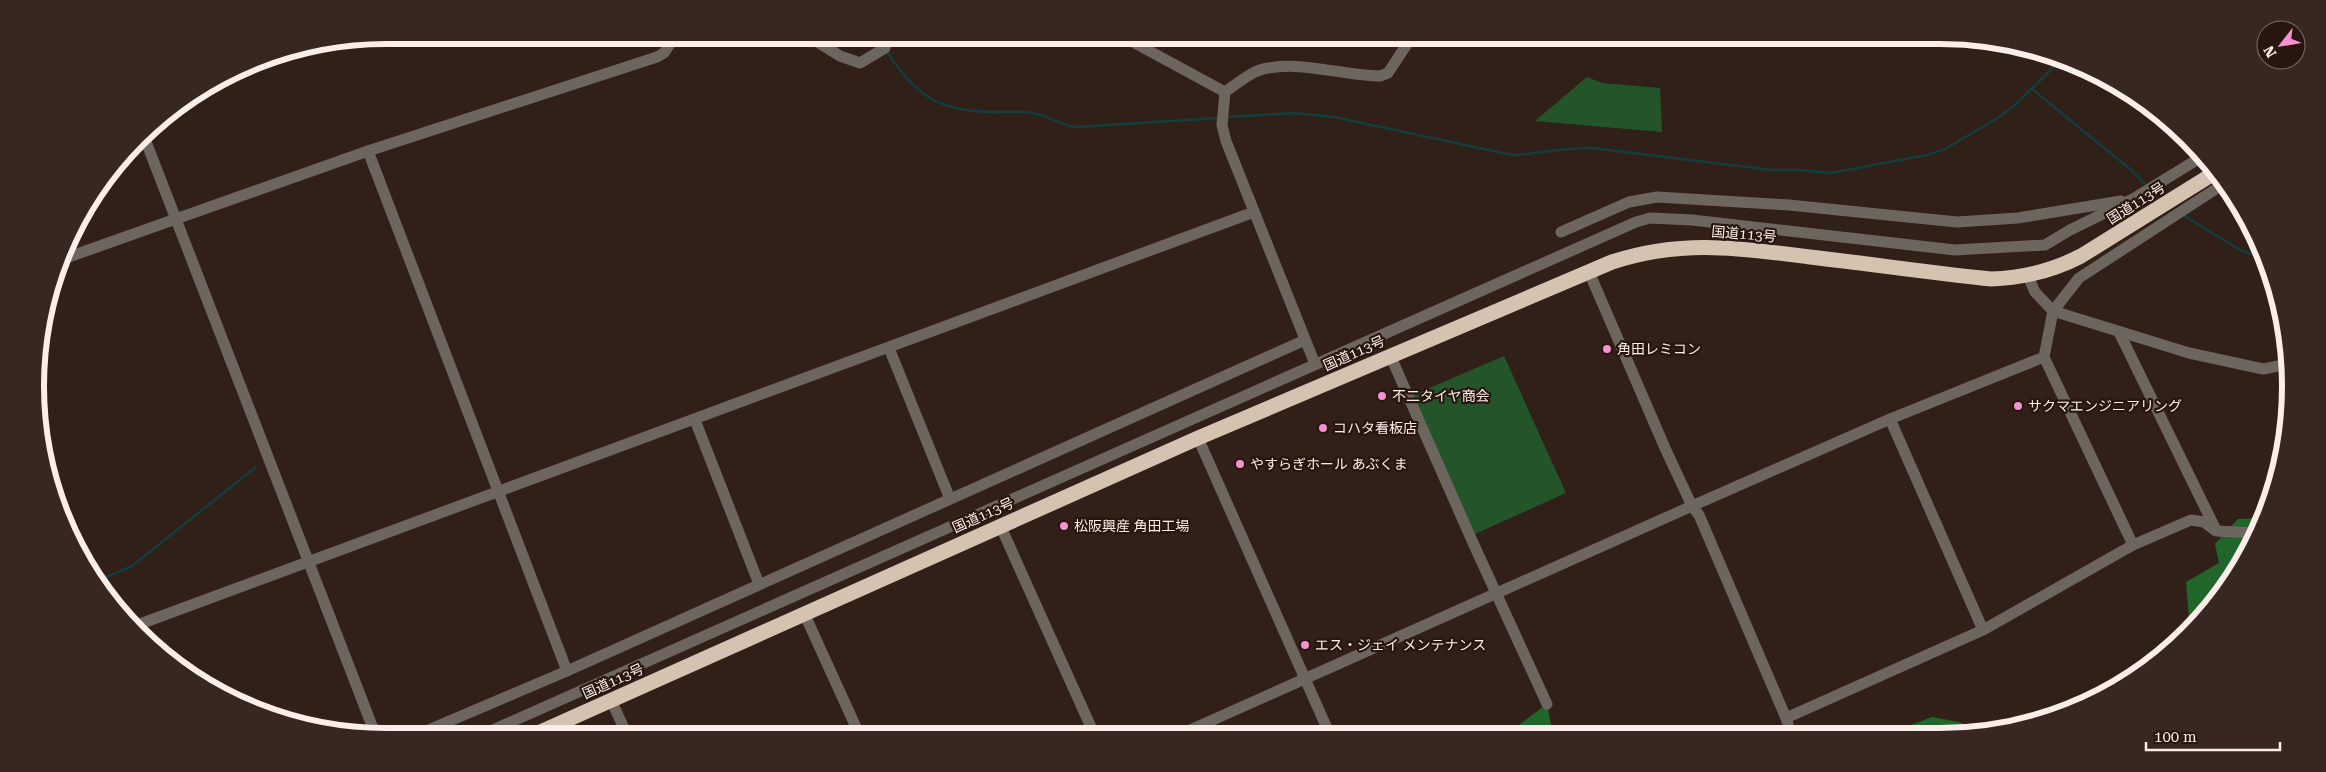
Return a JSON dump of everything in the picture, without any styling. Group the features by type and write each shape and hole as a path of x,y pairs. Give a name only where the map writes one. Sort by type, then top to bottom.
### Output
{"highway":[{"name":"国道113号","path":"550,728 1198,438 1390,355 1631,256 1698,246 1746,249 1991,279 2028,276 2065,264 2081,256 2210,176"}],"street":[{"path":"69,257 368,151 657,56 664,53 670,44"},
{"path":"821,44 840,56 860,63 885,48 886,44"},
{"path":"1137,44 1225,92"},
{"path":"1225,92 1256,72 1270,68 1299,68 1380,76 1388,73 1407,44"},
{"path":"1225,92 1222,125 1226,141 1315,364"},
{"path":"146,142 373,728"},
{"path":"368,151 567,671"},
{"path":"497,728 1315,364 1650,218 1692,220 1955,250 2045,245 2070,230 2132,200 2197,160"},
{"path":"2133,545 2044,357 2053,310 2079,278 2219,188"},
{"path":"1561,232 1629,202 1657,197 1789,205 1957,222 2018,218 2132,200"},
{"path":"140,624 1254,212"},
{"path":"1589,272 1692,506 1699,515 1789,728"},
{"path":"2028,276 2035,292 2053,310 2189,354 2263,369 2282,365"},
{"path":"2119,332 2216,531"},
{"path":"437,728 1305,340"},
{"path":"889,348 950,499"},
{"path":"1390,355 1547,704"},
{"path":"1195,728 1692,506 1890,420 2044,357"},
{"path":"695,420 759,584"},
{"path":"1890,420 1983,630"},
{"path":"1198,438 1327,728"},
{"path":"1786,718 1983,630 2133,545 2191,520 2204,522 2216,531 2249,533"},
{"path":"1000,525 1091,728"},
{"path":"804,613 856,728"},
{"path":"611,700 624,728"}],"green space":[{"path":"1587,77 1602,83 1660,88 1662,132 1535,121"},
{"path":"1504,356 1566,493 1475,534 1413,395"},
{"path":"2255,518 2225,576 2189,620 2186,582 2219,563 2215,544 2238,519"},
{"path":"1547,704 1552,728 1515,728"},
{"path":"1932,717 1959,722 1972,727 1962,728 1906,727"}],"waterway":[{"path":"887,52 908,80 919,90 929,98 955,108 971,111 1033,113 1076,127 1219,118"},
{"path":"1227,117 1294,113 1334,117 1512,155 1592,148 1771,170 1830,173 1927,155 1945,149 2001,116 2049,72 2055,64"},
{"path":"2031,88 2130,169 2144,183"},
{"path":"2183,215 2240,250 2256,256"},
{"path":"103,579 132,566 256,467"}],"place":[{"name":"角田レミコン","path":"1607,349"},
{"name":"不二タイヤ商会","path":"1382,396"},
{"name":"サクマエンジニアリング","path":"2018,406"},
{"name":"コハタ看板店","path":"1323,428"},
{"name":"やすらぎホール あぶくま","path":"1240,464"},
{"name":"松阪興産 角田工場","path":"1064,526"},
{"name":"エス・ジェイ メンテナンス","path":"1305,645"}]}
